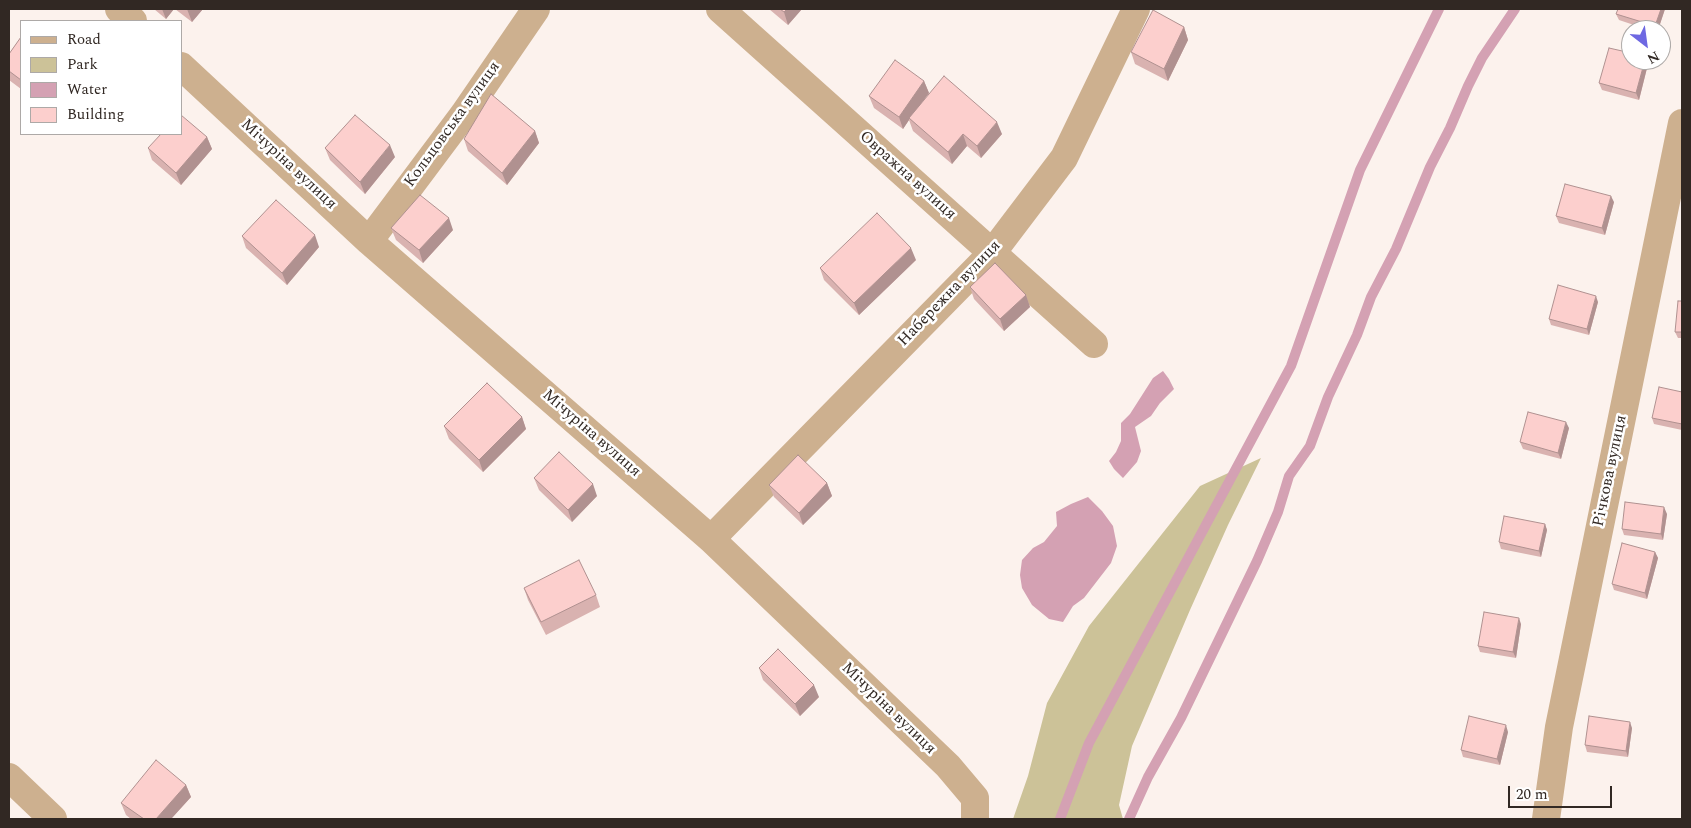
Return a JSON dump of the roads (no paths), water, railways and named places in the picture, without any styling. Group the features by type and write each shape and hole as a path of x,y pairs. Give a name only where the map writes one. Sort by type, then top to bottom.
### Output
{"street":[{"path":"119,9 132,20"},
{"name":"Кольцовська вулиця","path":"369,241 464,114 536,9"},
{"name":"Овражна вулиця","path":"720,9 1094,344"},
{"name":"Набережна вулиця","path":"711,539 992,253 1064,158 1136,9"},
{"name":"Мічуріна вулиця","path":"182,67 369,241 711,539 948,766 975,798 975,819"},
{"name":"Річкова вулиця","path":"1546,819 1559,727 1682,123"},
{"path":"9,777 53,819"}],"water":[{"path":"1163,371 1174,389 1160,403 1151,416 1135,427 1141,451 1137,462 1123,478 1109,461 1121,441 1121,423 1130,414 1153,378"},
{"path":"1088,497 1113,526 1117,546 1111,563 1084,598 1073,606 1063,622 1049,619 1032,605 1022,588 1020,575 1022,560 1033,548 1044,542 1057,526 1056,512"}],"waterway":[{"path":"1060,819 1089,743 1291,366 1360,170 1439,9"},
{"path":"1129,819 1148,777 1181,718 1257,561 1278,512 1289,476 1310,446 1328,397 1357,335 1371,297 1396,249 1430,167 1450,128 1468,86 1482,58 1515,9"}]}
